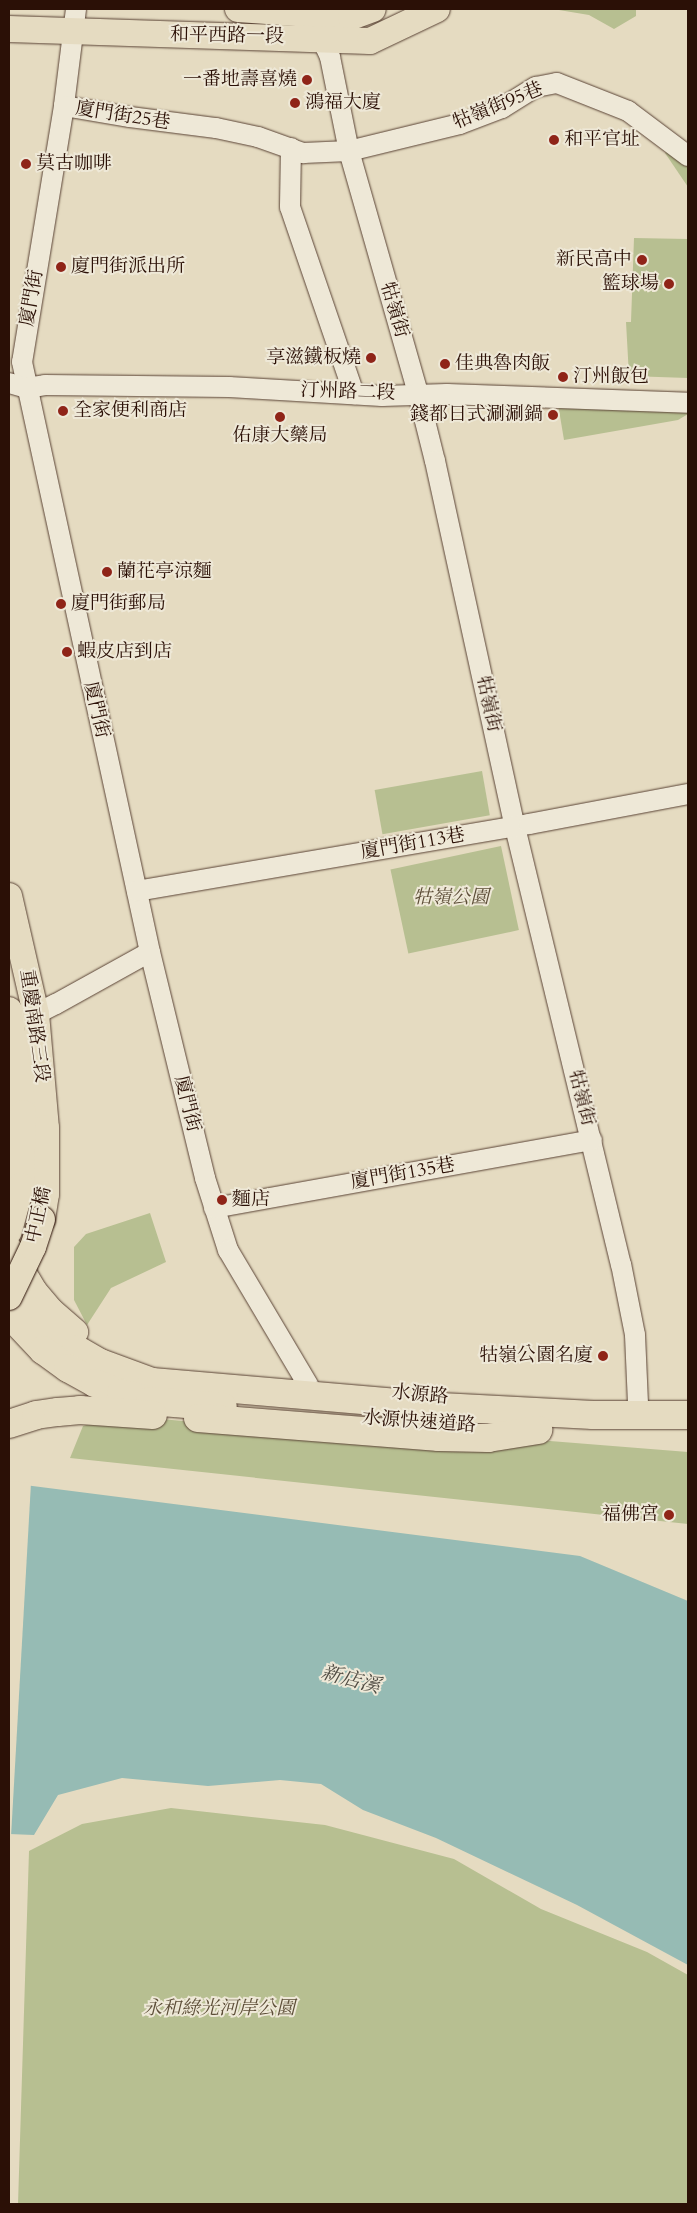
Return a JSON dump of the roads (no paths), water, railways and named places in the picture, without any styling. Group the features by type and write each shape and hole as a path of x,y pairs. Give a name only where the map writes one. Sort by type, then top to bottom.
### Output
{"highway":[{"path":"9,1278 31,1311 76,1348 100,1363 152,1384"},
{"path":"9,1314 31,1339 68,1368 120,1394 152,1384"},
{"name":"水源快速道路","path":"152,1384 450,1408 592,1416 688,1415"},
{"name":"水源快速道路","path":"152,1384 538,1430 688,1428"},
{"path":"9,1424 36,1415 80,1410 439,1437 488,1438 538,1430"}],"main road":[{"name":"和平西路一段","path":"238,9 310,11 351,17 373,9"},
{"name":"和平西路一段","path":"9,29 75,20 370,41 437,9"},
{"name":"重慶南路三段","path":"9,896 19,1015 23,1113"},
{"name":"重慶南路三段","path":"19,1015 46,1128"},
{"name":"中正橋","path":"9,1231 21,1186 23,1113"},
{"name":"中正橋","path":"9,1297 33,1247 42,1218 46,1194 46,1128"},
{"name":"水源路","path":"9,1249 34,1291 52,1311 74,1331 116,1356 152,1384 308,1385 441,1397 638,1406 688,1405"}],"street":[{"name":"牯嶺街","path":"310,11 320,38 330,57 349,151 418,393 475,637 515,827 621,1264 635,1335 638,1406"},
{"name":"廈門街","path":"75,20 64,106 18,385 150,952 214,1208 228,1250 308,1385"},
{"name":"牯嶺街95巷","path":"291,148 303,153 349,151 460,124 502,108 536,87 557,83 628,111 688,156"},
{"name":"廈門街25巷","path":"64,106 182,125 216,128 250,135 291,148"},
{"path":"291,148 290,207 354,394"},
{"name":"汀州路二段","path":"18,385 229,387 382,396 418,393 688,403"},
{"name":"廈門街113巷","path":"137,891 515,827 688,794"},
{"path":"19,1015 150,952"},
{"name":"廈門街135巷","path":"214,1208 592,1140"}],"water":[{"name":"新店溪","path":"9,1483 580,1556 688,1601 688,1965 577,1905 436,1838 363,1810 321,1784 280,1780 208,1786 122,1778 58,1795 34,1835 9,1834"}],"place":[{"name":"一番地壽喜燒","path":"307,80"},
{"name":"鴻福大廈","path":"295,103"},
{"name":"和平官址","path":"554,140"},
{"name":"莫古咖啡","path":"26,164"},
{"name":"新民高中","path":"642,260"},
{"name":"廈門街派出所","path":"61,267"},
{"name":"籃球場","path":"669,284"},
{"name":"享滋鐵板燒","path":"371,358"},
{"name":"佳典魯肉飯","path":"445,364"},
{"name":"汀州飯包","path":"563,377"},
{"name":"全家便利商店","path":"63,411"},
{"name":"錢都日式涮涮鍋","path":"553,415"},
{"name":"佑康大藥局","path":"280,417"},
{"name":"蘭花亭涼麵","path":"107,572"},
{"name":"廈門街郵局","path":"61,604"},
{"name":"蝦皮店到店","path":"67,652"},
{"name":"麵店","path":"222,1200"},
{"name":"牯嶺公園名廈","path":"603,1356"},
{"name":"福佛宮","path":"669,1515"}],"park label":[{"name":"牯嶺公園","path":"451,898"},
{"name":"永和綠光河岸公園","path":"219,2009"}]}
